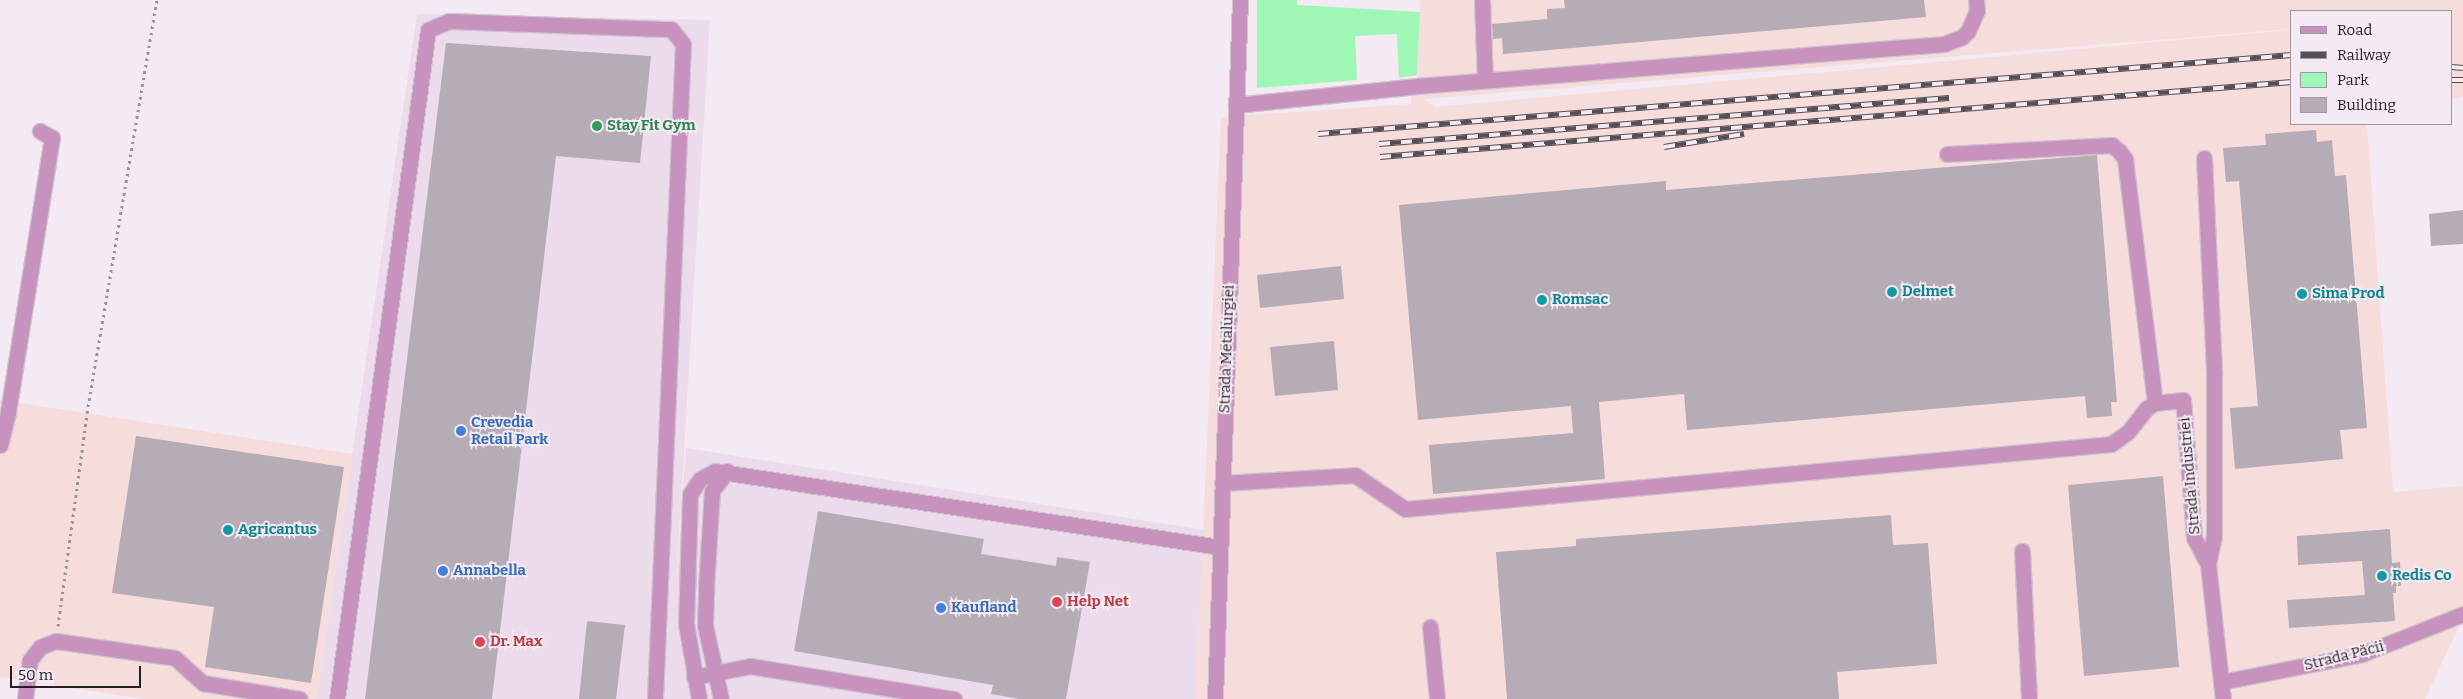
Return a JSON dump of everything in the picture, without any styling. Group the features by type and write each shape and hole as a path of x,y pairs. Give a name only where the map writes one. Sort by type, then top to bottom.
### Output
{"street":[{"name":"Strada Metalurgiei","path":"1215,699 1240,0"},
{"path":"1482,0 1485,80"},
{"path":"1236,105 1485,80 1944,44 1962,37 1968,31 1977,11 1976,0"},
{"path":"336,699 428,30 449,21 671,29 683,44 654,699"},
{"path":"0,445 8,412 52,138 40,131"},
{"path":"1222,484 1355,475 1405,508 2111,444 2128,432 2147,408 2155,403 2125,159 2112,144 1947,154"},
{"path":"2204,158 2214,384 2214,536 2208,564"},
{"name":"Strada Industriei","path":"2155,403 2183,400 2194,538 2208,564 2223,699"},
{"path":"720,698 705,625 706,578 712,491 727,471"},
{"path":"699,699 686,624 690,494 707,475 727,471 1220,547"},
{"path":"2022,551 2029,699"},
{"name":"Strada Păcii","path":"2221,682 2362,654 2463,614"},
{"path":"1430,627 1437,699"},
{"path":"25,699 30,660 40,647 56,641 174,658 202,683 300,699"},
{"path":"694,677 750,666 954,699"},
{"path":"720,698 730,678 750,666"}],"path":[{"path":"56,641 87,413 157,0"}],"shaded area":[{"path":"1420,0 2463,0 2463,97 2453,99 2453,10 2290,10 2290,29 1424,99 1435,107 2290,30 2290,125 2367,125 2393,492 2463,486 2463,618 2425,699 1196,699 1221,117 1411,104 1411,95 1417,94"},
{"path":"417,14 710,20 675,601 686,448 1204,530 1196,699 316,699"},
{"path":"0,400 352,454 316,699 144,699 0,677"}],"green space":[{"path":"1257,0 1297,0 1297,5 1420,12 1417,75 1399,78 1397,34 1355,36 1357,80 1257,88"}],"building":[{"path":"1564,0 1924,0 1926,17 1503,54 1502,38 1493,39 1492,24 1547,19 1547,9 1565,8"},
{"name":"Crevedia Retail Park","path":"446,43 651,56 640,163 556,156 492,699 365,699"},
{"name":"Sima Prod","path":"2316,130 2317,142 2332,140 2335,176 2346,175 2367,428 2340,430 2343,459 2235,469 2230,408 2258,406 2239,181 2226,182 2223,148 2266,145 2265,134"},
{"name":"Delmet","path":"2097,155 2117,402 2111,402 2112,416 2087,418 2085,396 1687,430 1684,394 1599,402 1605,479 1433,494 1429,445 1573,433 1571,406 1418,420 1399,205 1666,181 1666,190"},
{"path":"2463,210 2463,244 2431,246 2429,214"},
{"path":"1341,266 1344,299 1260,308 1257,275"},
{"path":"1334,341 1338,390 1275,396 1270,347"},
{"name":"Agricantus","path":"136,436 344,467 311,683 205,667 214,607 112,593"},
{"path":"2163,476 2179,667 2084,676 2068,485"},
{"name":"Kaufland","path":"818,511 984,539 981,554 1056,566 1057,557 1090,562 1066,699 1019,699 991,694 993,685 794,651"},
{"path":"1891,515 1893,545 1928,543 1937,664 1837,672 1839,699 1507,699 1496,552 1576,546 1576,539"},
{"name":"Redis Co","path":"2390,529 2392,563 2400,562 2401,586 2396,586 2396,593 2393,593 2395,621 2289,628 2287,600 2365,595 2362,561 2298,565 2297,536"},
{"path":"587,621 625,625 616,699 579,699"}],"railway":[{"path":"1318,134 2290,55"},
{"path":"2453,67 2463,68"},
{"path":"2453,80 2463,80"},
{"path":"1380,157 2290,82"},
{"path":"1379,144 1949,98"},
{"path":"1664,147 1744,134"}],"place":[{"name":"Stay Fit Gym","path":"597,126"},
{"name":"Delmet","path":"1892,292"},
{"name":"Sima Prod","path":"2302,294"},
{"name":"Romsac","path":"1542,300"},
{"name":"Crevedia Retail Park","path":"461,431"},
{"name":"Agricantus","path":"228,530"},
{"name":"Annabella","path":"443,571"},
{"name":"Redis Co","path":"2382,576"},
{"name":"Help Net","path":"1057,602"},
{"name":"Kaufland","path":"941,608"},
{"name":"Dr. Max","path":"480,642"}]}
